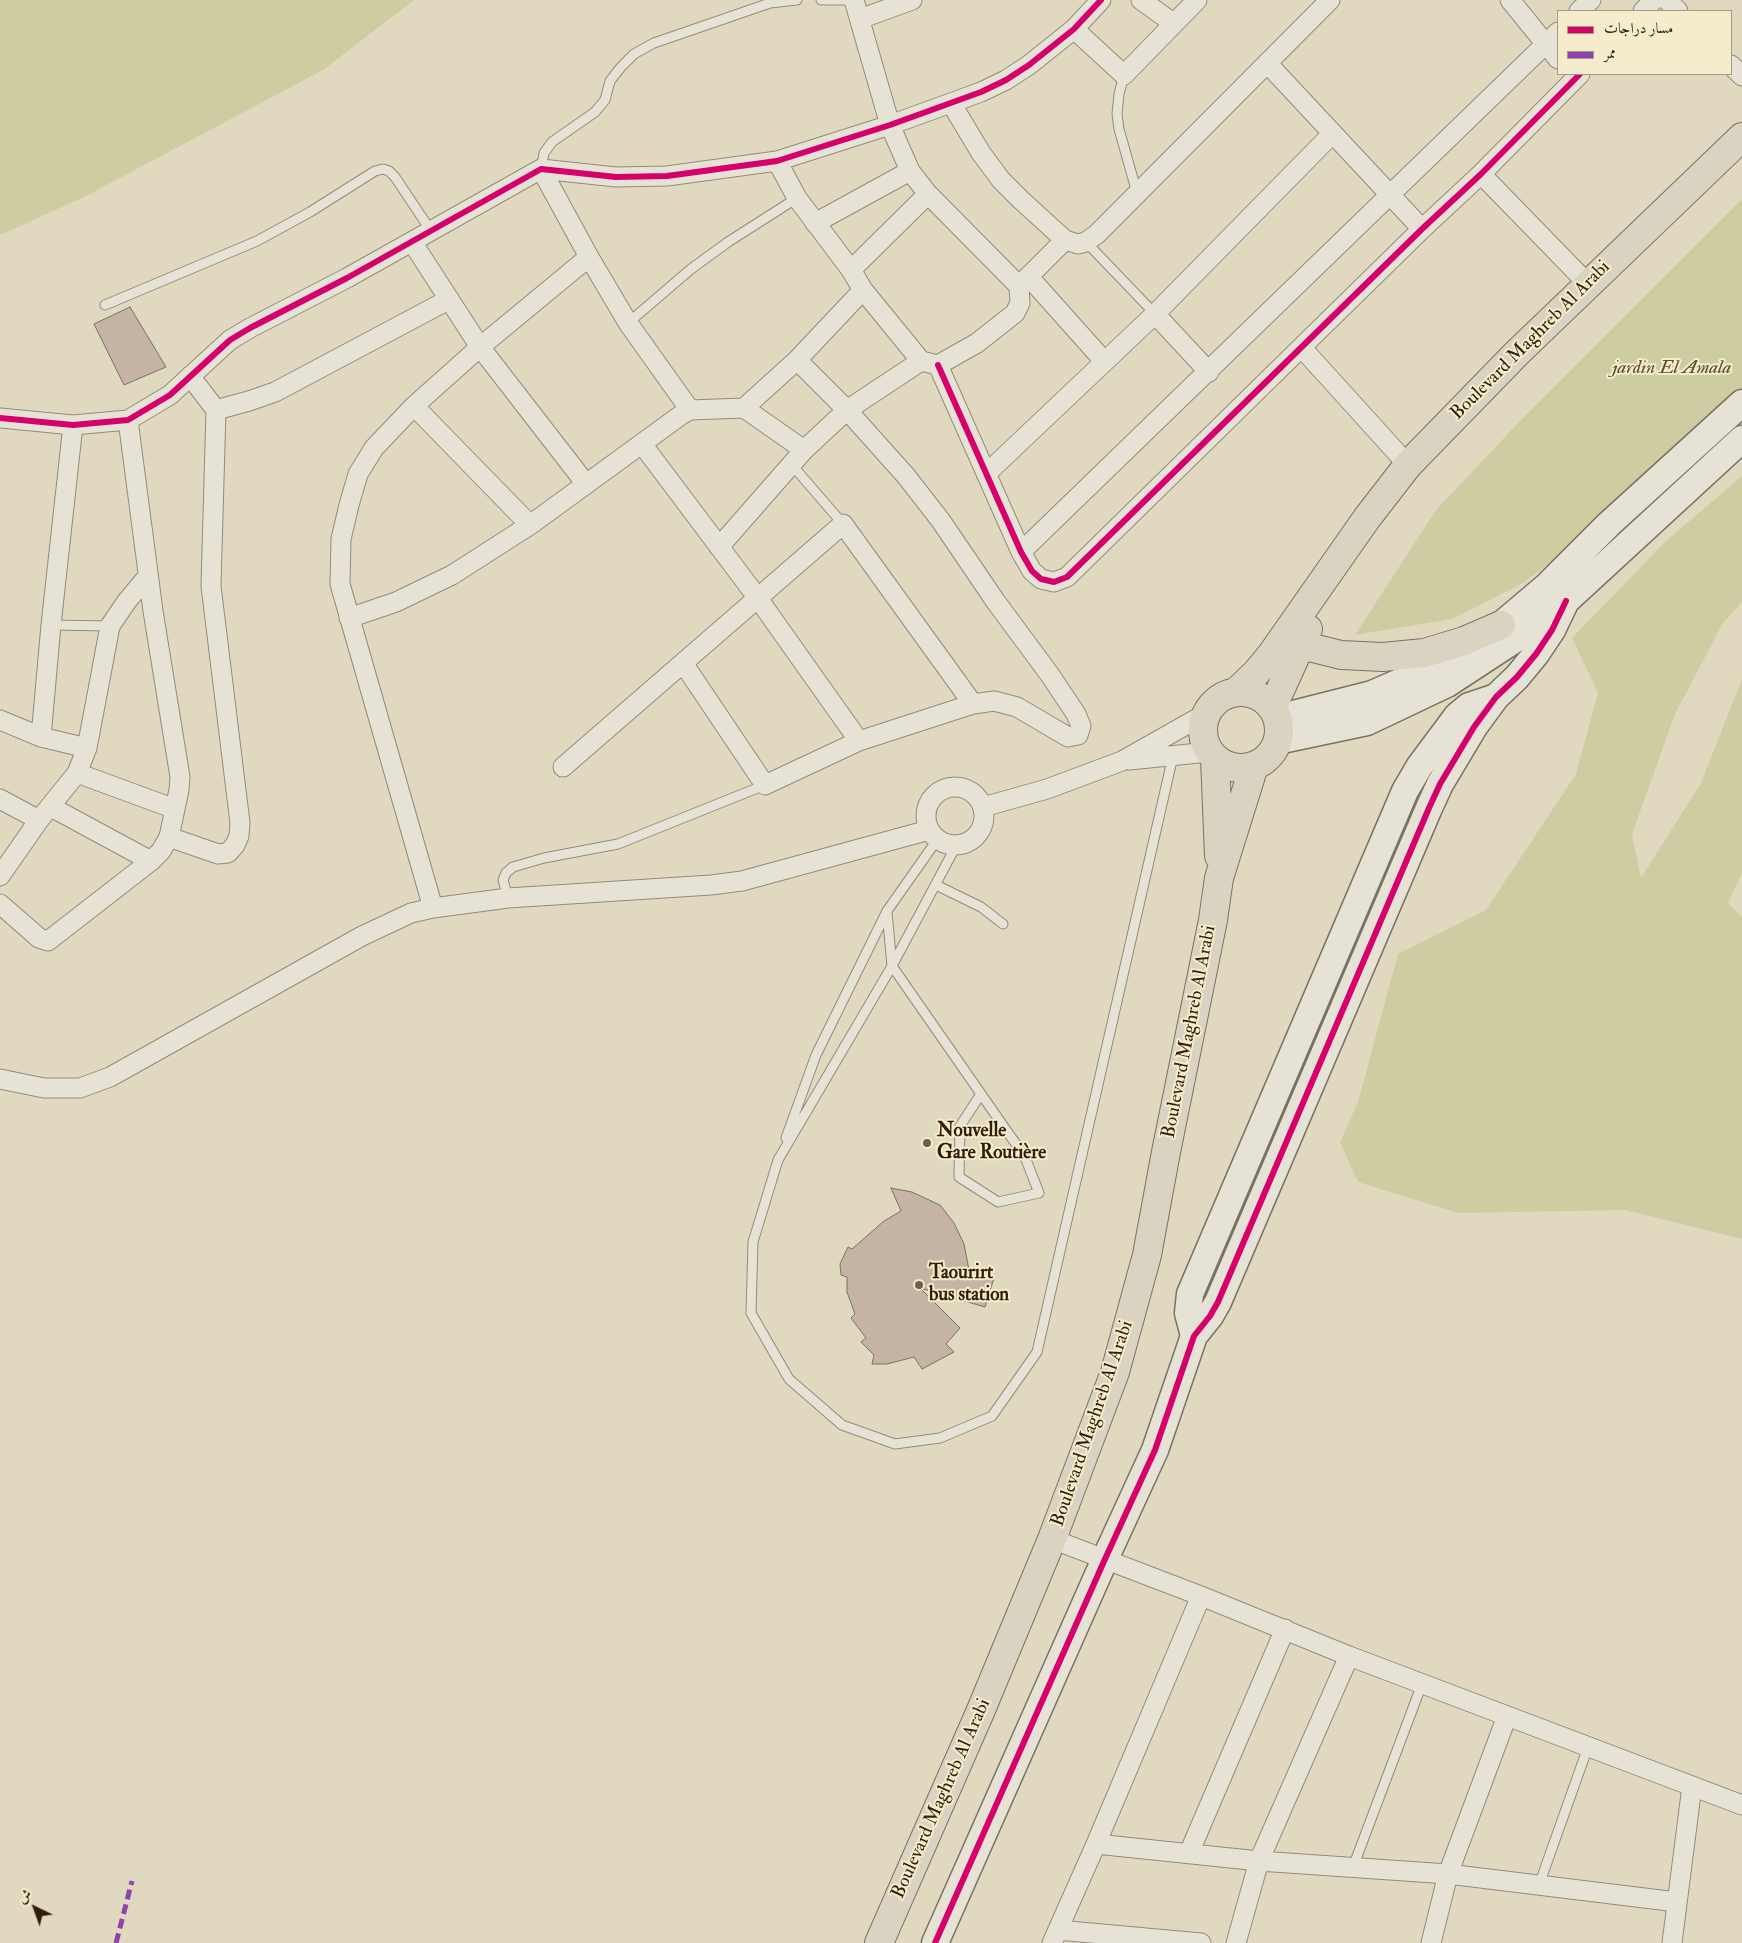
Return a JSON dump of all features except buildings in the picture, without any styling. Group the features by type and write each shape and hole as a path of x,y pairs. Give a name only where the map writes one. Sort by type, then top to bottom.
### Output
{"main road":[{"name":"Boulevard Maghreb Al Arabi","path":"1236,692 1271,655 1367,518 1408,465 1516,353 1742,137"},
{"name":"Boulevard Maghreb Al Arabi","path":"1275,723 1301,645 1338,561"},
{"path":"1301,645 1342,655 1383,657 1424,652 1464,641 1501,625"},
{"path":"1236,692 1247,692 1265,700 1275,723 1272,752 1254,766 1240,768 1227,766 1212,755 1205,744 1202,728 1207,713 1219,699 1236,692"},
{"name":"Boulevard Maghreb Al Arabi","path":"1212,755 1219,878"},
{"name":"Boulevard Maghreb Al Arabi","path":"879,1943 982,1710 1052,1539 1115,1372 1147,1255 1213,920 1219,878 1254,766"}],"street":[{"path":"854,0 890,125 910,171 928,194 1024,281 1104,361"},
{"path":"860,19 912,0"},
{"path":"0,418 73,425 128,420 170,396 230,340 347,278 541,169 616,177 666,176 777,161 890,125 981,92 1006,80 1029,65 1074,28 1102,0"},
{"path":"1141,0 1173,23"},
{"path":"1074,28 1124,75 1197,0"},
{"path":"951,103 981,153 1001,180 1065,240 1078,244 1086,242 1097,234 1330,0"},
{"path":"1510,0 1552,39 1557,56"},
{"path":"1580,10 1590,0"},
{"path":"1644,10 1654,0"},
{"path":"1667,0 1677,10"},
{"path":"1021,552 1552,39"},
{"path":"1267,63 1422,229"},
{"path":"1732,66 1742,76"},
{"path":"777,161 797,198 863,290 930,363 986,474 1021,552 1032,571 1041,579 1054,582 1067,577 1480,174 1575,75"},
{"path":"986,474 1155,314 1332,134"},
{"path":"541,169 628,323 690,410"},
{"path":"815,223 910,171"},
{"path":"1480,174 1588,284"},
{"path":"850,270 928,194"},
{"path":"719,547 804,450 847,410 930,363 977,343 1015,313 1020,303 1024,281 1065,240"},
{"path":"412,242 480,347 586,484"},
{"path":"433,908 340,584 341,539 358,474 374,448 414,406 480,347 589,257"},
{"path":"744,408 797,360 863,290"},
{"path":"216,410 275,392 448,300"},
{"path":"1155,314 1209,372"},
{"path":"1302,348 1408,465"},
{"path":"683,663 765,785 859,741 973,704 994,701 1017,707 1068,737 1078,735 1081,726 1076,714 941,521 906,476 847,410 797,360"},
{"path":"169,837 218,854 228,853 235,845 239,836 240,823 211,586 216,410 190,376"},
{"path":"1275,723 1372,694 1439,666 1501,625 1546,586 1609,524 1742,403"},
{"path":"414,406 530,525"},
{"path":"349,618 396,602 452,575 530,525 681,414 690,410 744,408 804,450"},
{"path":"0,904 39,938 48,941 151,861 169,837 180,777 148,576 128,420"},
{"path":"41,737 73,425"},
{"path":"1275,723 1367,722 1447,684 1534,628 1566,601 1742,439"},
{"path":"642,444 757,597 859,741"},
{"path":"563,767 843,524 973,704"},
{"path":"0,876 45,813 78,773 87,748 110,626 127,601 148,576"},
{"path":"935,1943 1155,1450 1194,1336 1210,1316 1218,1302 1440,784 1474,727 1496,697 1536,654 1552,630 1566,601"},
{"path":"982,807 1047,789 1122,761 1207,713"},
{"path":"0,720 41,737 87,748"},
{"path":"1122,761 1173,756 1212,755"},
{"path":"78,773 175,809"},
{"path":"952,787 962,788 971,792 978,799 982,807 984,818 982,828 976,837 956,846 946,844 933,835 926,821 926,811 935,794 952,787"},
{"path":"0,799 45,813 151,861"},
{"path":"0,1079 44,1088 80,1088 110,1077 362,936 412,913 433,908 508,898 710,885 742,881 933,835"},
{"path":"1052,1539 1285,1629 1349,1656 1742,1805"},
{"path":"1201,1596 1055,1936 1201,1943"},
{"path":"1189,1853 1285,1629"},
{"path":"1236,1943 1259,1861 1349,1656"},
{"path":"1431,1943 1448,1874 1507,1716"},
{"path":"1672,1943 1692,1786"},
{"path":"1096,1844 1259,1861 1448,1874 1677,1902"}],"lane":[{"path":"541,169 544,153 552,142 595,112 605,100 610,82 620,66 634,54 654,43 770,3 797,0"},
{"path":"821,0 854,0"},
{"path":"1124,75 1119,94 1117,114 1119,129 1137,194"},
{"path":"105,305 257,241 310,212 375,171 383,169 389,171 395,177 430,231"},
{"path":"628,323 691,269 728,242 797,198"},
{"path":"1086,242 1155,314"},
{"path":"792,465 843,524"},
{"path":"51,625 110,626"},
{"path":"933,835 887,911 816,1055 778,1160 753,1242 751,1313 789,1379 842,1425 895,1444 940,1438 992,1416 1037,1352 1173,756"},
{"path":"508,898 503,880 506,873 513,867 544,858 618,844 765,785"},
{"path":"778,1160 892,966 956,846"},
{"path":"936,885 980,907 1003,924"},
{"path":"887,911 892,966 981,1094 1024,1157 1039,1193 998,1202 959,1177 960,1126 981,1094"},
{"path":"1352,1867 1422,1684"},
{"path":"1539,1885 1588,1746"}],"green space":[{"path":"0,0 414,0 323,70 84,197 0,235"},
{"name":"jardin El Amala","path":"1742,199 1742,400 1606,521 1523,583 1452,619 1355,635 1436,510 1521,420"},
{"path":"1742,476 1742,602 1723,623 1675,714 1632,834 1641,878 1701,783 1742,679 1742,873 1728,903 1742,917 1742,1239 1625,1210 1458,1213 1358,1182 1340,1142 1358,1102 1398,954 1486,910 1576,774 1598,693 1572,638 1665,542"}],"marked path":[{"path":"116,1943 132,1881"}],"cycle path":[{"path":"0,418 73,425 128,420 170,395 230,340 347,278 541,169 616,177 667,176 777,161 890,125 981,92 1006,80 1029,65 1074,29 1101,0"},
{"path":"938,365 1021,552 1032,571 1041,579 1054,582 1067,577 1422,229 1481,174 1579,75"},
{"path":"935,1943 1155,1450 1194,1336 1210,1316 1218,1302 1440,784 1474,727 1496,697 1517,677 1536,654 1552,630 1566,601"}],"place":[{"name":"Nouvelle Gare Routière","path":"927,1143"},
{"name":"Taourirt bus station","path":"919,1285"}]}
